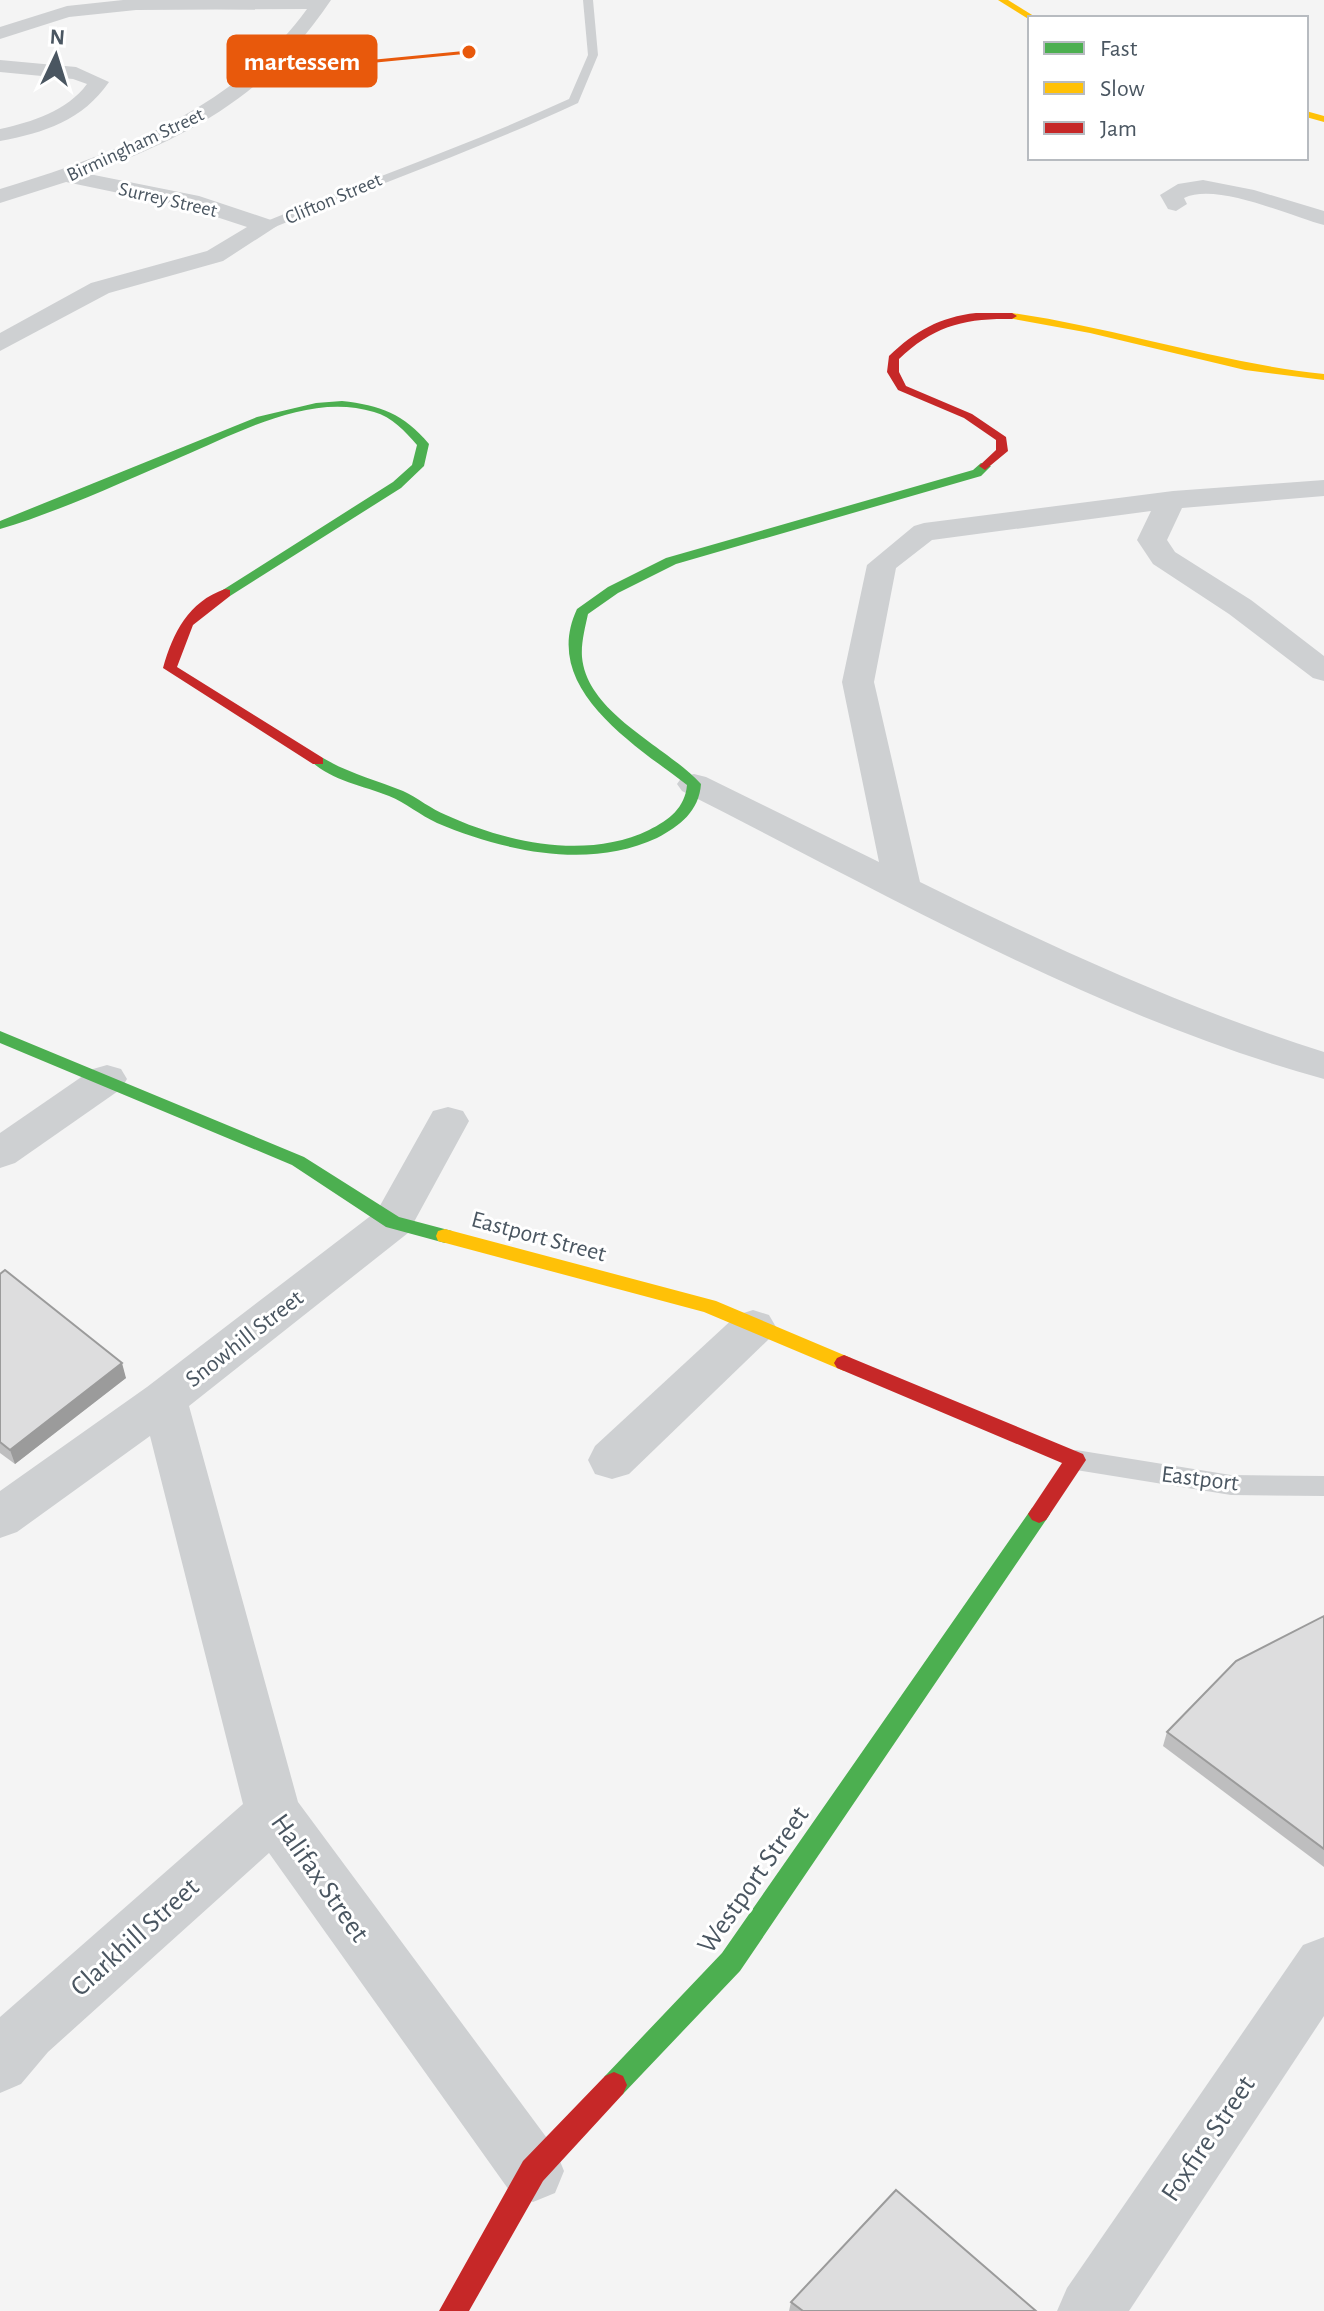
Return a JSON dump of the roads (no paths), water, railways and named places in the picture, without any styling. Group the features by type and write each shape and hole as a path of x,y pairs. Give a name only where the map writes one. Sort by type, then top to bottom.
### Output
{"street":[{"path":"1002,0 1030,16"},
{"path":"0,33 67,12 136,4 321,2"},
{"name":"Birmingham Street","path":"0,196 69,176 207,112 264,70 321,2"},
{"path":"0,66 65,71 99,82 80,106 48,121 0,135"},
{"name":"Surrey Street","path":"69,176 191,201 266,226"},
{"path":"0,212 43,184"},
{"path":"1176,204 1171,195 1182,189 1219,189 1324,218"},
{"name":"Clifton Street","path":"0,343 100,288 215,256 266,226"},
{"path":"1324,377 1241,367 1052,320 1019,315 979,316 932,326 912,337 893,358 893,372 902,388 968,416 992,429 1002,439 1002,451 977,473 671,561 613,590 582,612 576,638 577,670 612,717 694,784 1050,962 1279,1052 1324,1066"},
{"path":"0,525 274,416 339,405 372,407 400,416 413,428 423,444 418,466 397,485 192,613 178,639 170,668 336,772 409,799 438,818 512,840 549,848 597,851 642,843 682,817 694,797 694,784"},
{"path":"903,888 858,682 882,565 924,532 1173,500 1324,488"},
{"path":"1173,500 1159,521 1152,540 1164,558 1240,607 1324,671"},
{"name":"Eastport Street","path":"0,1037 298,1161 393,1222 709,1306 1076,1460"},
{"path":"0,1153 107,1079"},
{"name":"Snowhill Street","path":"0,1518 164,1400 393,1222 448,1121"},
{"path":"612,1460 753,1327"},
{"name":"Halifax Street","path":"164,1400 273,1813 533,2171"},
{"name":"Westport Street","path":"453,2311 533,2171 731,1962 1076,1460"},
{"name":"Clarkhill Street","path":"0,2063 27,2031 273,1813"},
{"name":"Foxfire Street","path":"1090,2311 1324,1965"}],"lane":[{"name":"Clifton Street","path":"266,226 409,167 494,138 574,101 593,55 588,0"},
{"name":"Eastport","path":"1076,1460 1264,1487 1292,1489 1324,1486"}],"place":[{"name":"martessem","path":"469,52"}]}
